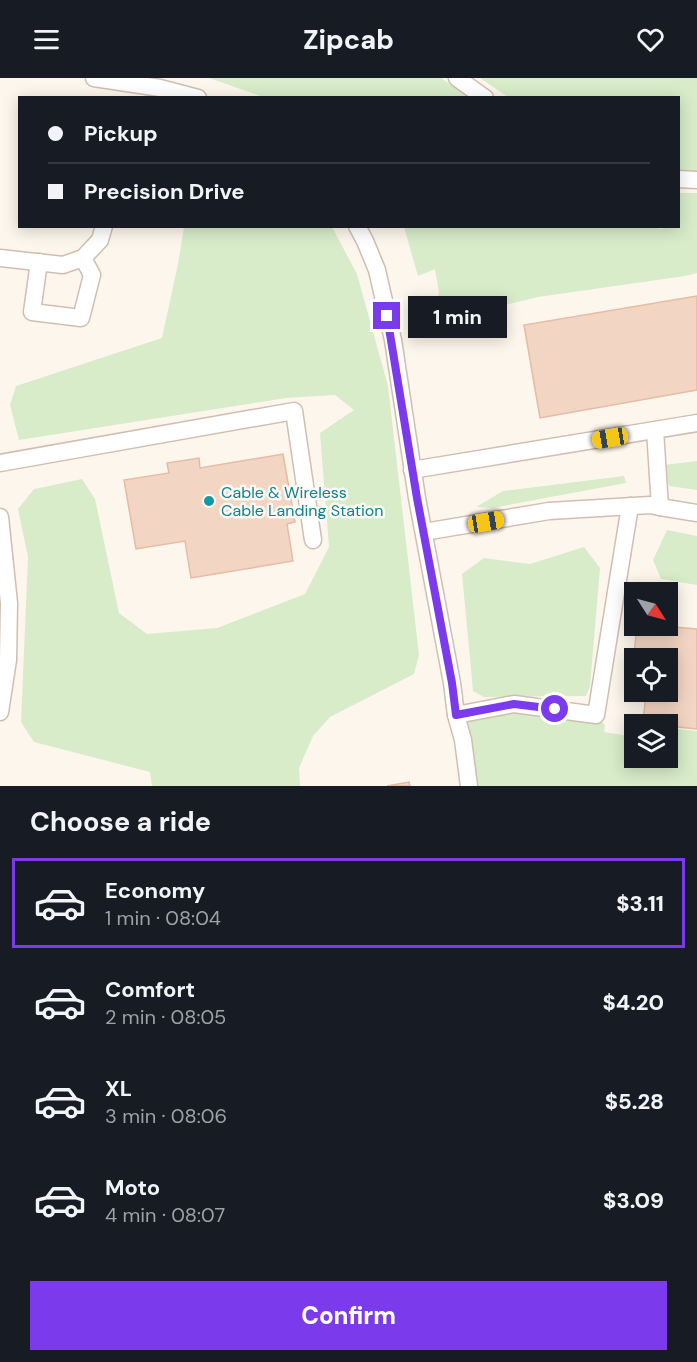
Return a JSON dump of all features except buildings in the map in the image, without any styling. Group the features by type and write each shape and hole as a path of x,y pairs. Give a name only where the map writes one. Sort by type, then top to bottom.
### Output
{"street":[{"path":"94,78 136,91 180,96"},
{"path":"457,78 482,96"},
{"path":"680,179 697,180"},
{"path":"0,258 63,265 82,258 100,240 104,228"},
{"path":"358,228 377,270 393,340 412,470 456,715 463,740 469,786"},
{"path":"39,262 32,312 81,318 92,275 82,258"},
{"path":"0,463 294,411 313,540"},
{"path":"412,470 697,423"},
{"path":"655,430 660,507"},
{"path":"424,532 549,510 650,505 697,513"},
{"path":"456,715 514,704 596,715 630,506"},
{"path":"0,517 9,603 8,660 0,712"}],"green space":[{"path":"209,78 441,78 467,96 260,96"},
{"path":"480,78 697,78 697,181 680,176 680,96 507,96"},
{"path":"680,193 697,193 697,273 538,297 480,311 453,337 434,324 439,292 435,269 418,276 404,228 658,228 680,228"},
{"path":"184,228 333,228 357,274 388,386 419,655 414,674 330,717 313,736 299,768 300,786 152,786 150,772 34,742 21,722 28,557 18,509 34,489 82,479 95,499 119,613 147,634 217,628 305,594 329,547 320,433 354,410 335,395 286,398 19,440 10,405 16,386 162,338"},
{"path":"697,461 697,490 669,486 664,465"},
{"path":"624,476 626,483 492,508 476,507 503,491"},
{"path":"667,530 697,536 697,585 661,579 653,560"},
{"path":"584,547 600,568 590,686 586,696 484,697 473,691 462,574 484,558 530,564"},
{"path":"508,710 603,723 604,732 624,735 624,768 678,768 678,729 697,731 697,786 476,786 466,724 469,718"}],"place":[{"name":"Cable & Wireless Cable Landing Station","path":"209,501"}],"route":[{"path":"387,316 393,340 417,498 456,715 504,704 555,709"}]}
